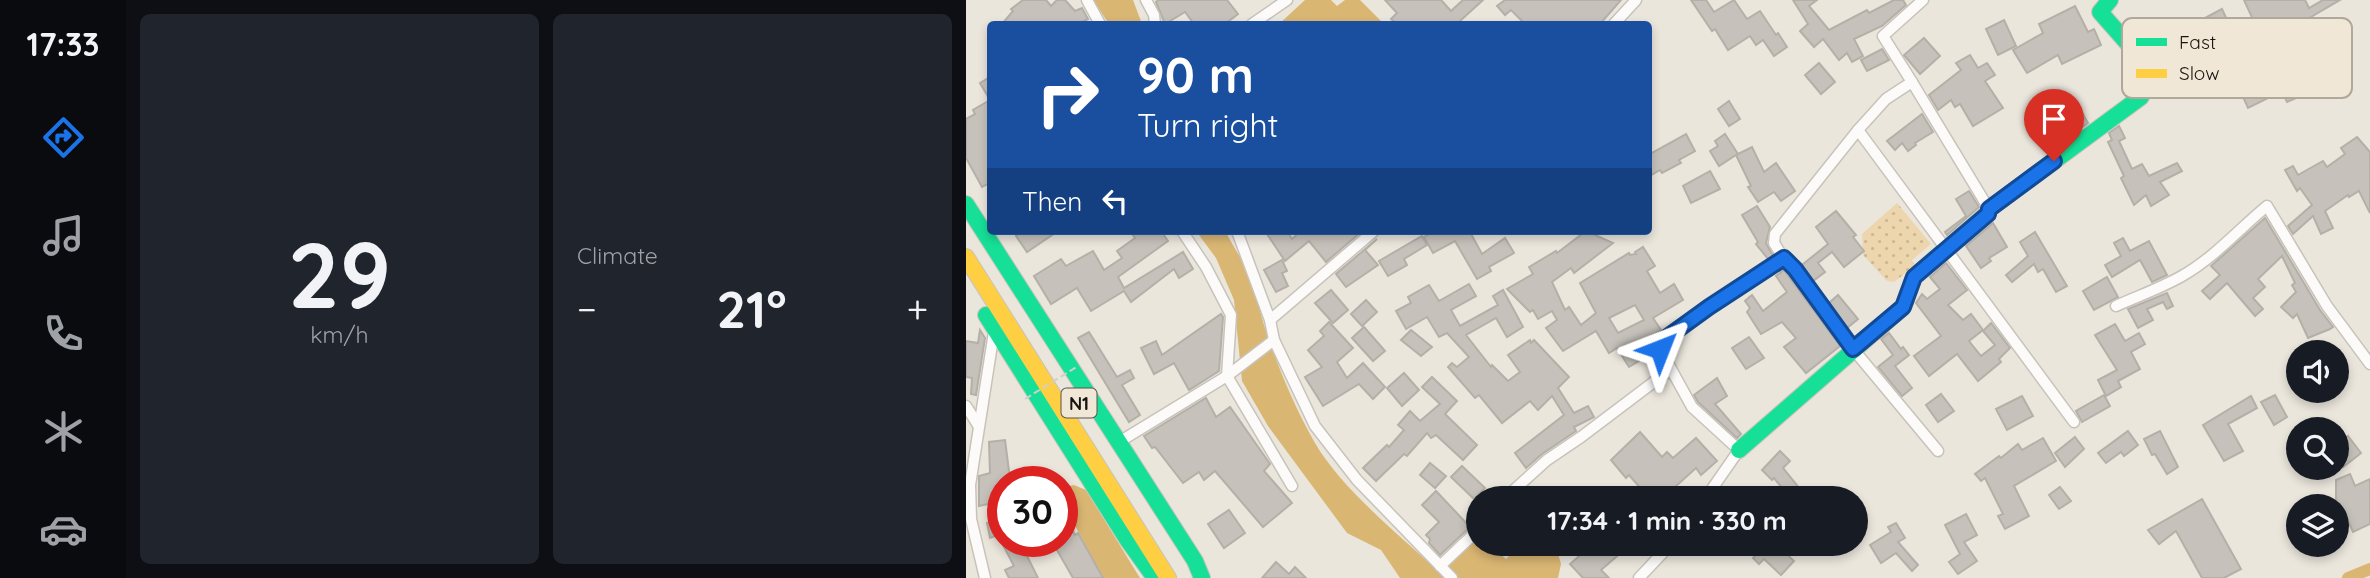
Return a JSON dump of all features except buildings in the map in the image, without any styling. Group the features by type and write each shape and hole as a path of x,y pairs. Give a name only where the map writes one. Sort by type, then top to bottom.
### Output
{"main road":[{"path":"2110,0 2100,12 2122,37"},
{"path":"1739,450 1903,307 1914,277 1988,214 1989,209 2140,98"},
{"path":"966,204 1195,561 1202,578"},
{"name":"N1","path":"966,228 1192,578"},
{"name":"N1","path":"966,257 1168,578"},
{"path":"966,283 1127,539 1155,578"}],"street":[{"path":"1087,0 1098,21"},
{"path":"1146,0 1155,21"},
{"path":"1256,21 1287,0"},
{"path":"1617,21 1636,0"},
{"path":"1923,0 1883,36 1989,209"},
{"path":"1912,82 1886,99 1858,130 1775,234 1774,243 1853,349 1938,451"},
{"path":"1858,130 2074,422"},
{"path":"2116,306 2183,276 2235,236 2242,226 2267,206 2327,306 2370,364"},
{"path":"1185,235 1206,267 1231,315 1227,376 1292,486"},
{"path":"1238,235 1270,320 1273,341 1315,426 1357,480 1452,578"},
{"path":"1270,320 1369,235"},
{"path":"1714,486 1739,450 1692,407 1660,349 1662,341 1784,258"},
{"path":"985,578 971,519 970,485 995,329"},
{"path":"1119,442 1227,376 1273,341"},
{"path":"1518,486 1546,460 1671,369"},
{"path":"966,406 978,425"},
{"path":"1440,566 1466,541"},
{"path":"1639,578 1660,556"}],"path":[{"path":"1026,399 1078,366"}],"shaded area":[{"path":"1093,0 1133,0 1141,21 1107,21"},
{"path":"1305,0 1331,0 1337,6 1345,0 1360,0 1381,21 1282,21"},
{"path":"1897,203 1931,244 1912,260 1915,266 1894,282 1887,281 1863,255 1862,234"},
{"path":"1199,235 1227,235 1251,278 1274,355 1307,429 1326,460 1355,494 1438,571 1466,547 1466,556 1503,556 1506,559 1509,556 1559,556 1561,564 1558,578 1400,578 1381,550 1347,533 1268,426 1242,381 1234,300 1216,258"},
{"path":"1078,487 1086,490 1140,578 1103,578 1078,531"}],"waterway":[{"path":"2348,578 2370,569"}],"traffic: fast":[{"path":"2110,0 2100,12 2122,37"},
{"path":"1739,450 1903,307 1914,277 1988,213 1989,209 2140,98"},
{"path":"966,204 1195,561 1202,578"},
{"path":"986,315 1127,539 1152,574"}],"traffic: slow":[{"path":"966,257 1168,578"}],"route":[{"path":"1660,349 1662,341 1784,258 1795,269 1853,349 1903,307 1914,277 1988,214 1989,209 2054,161"}]}
